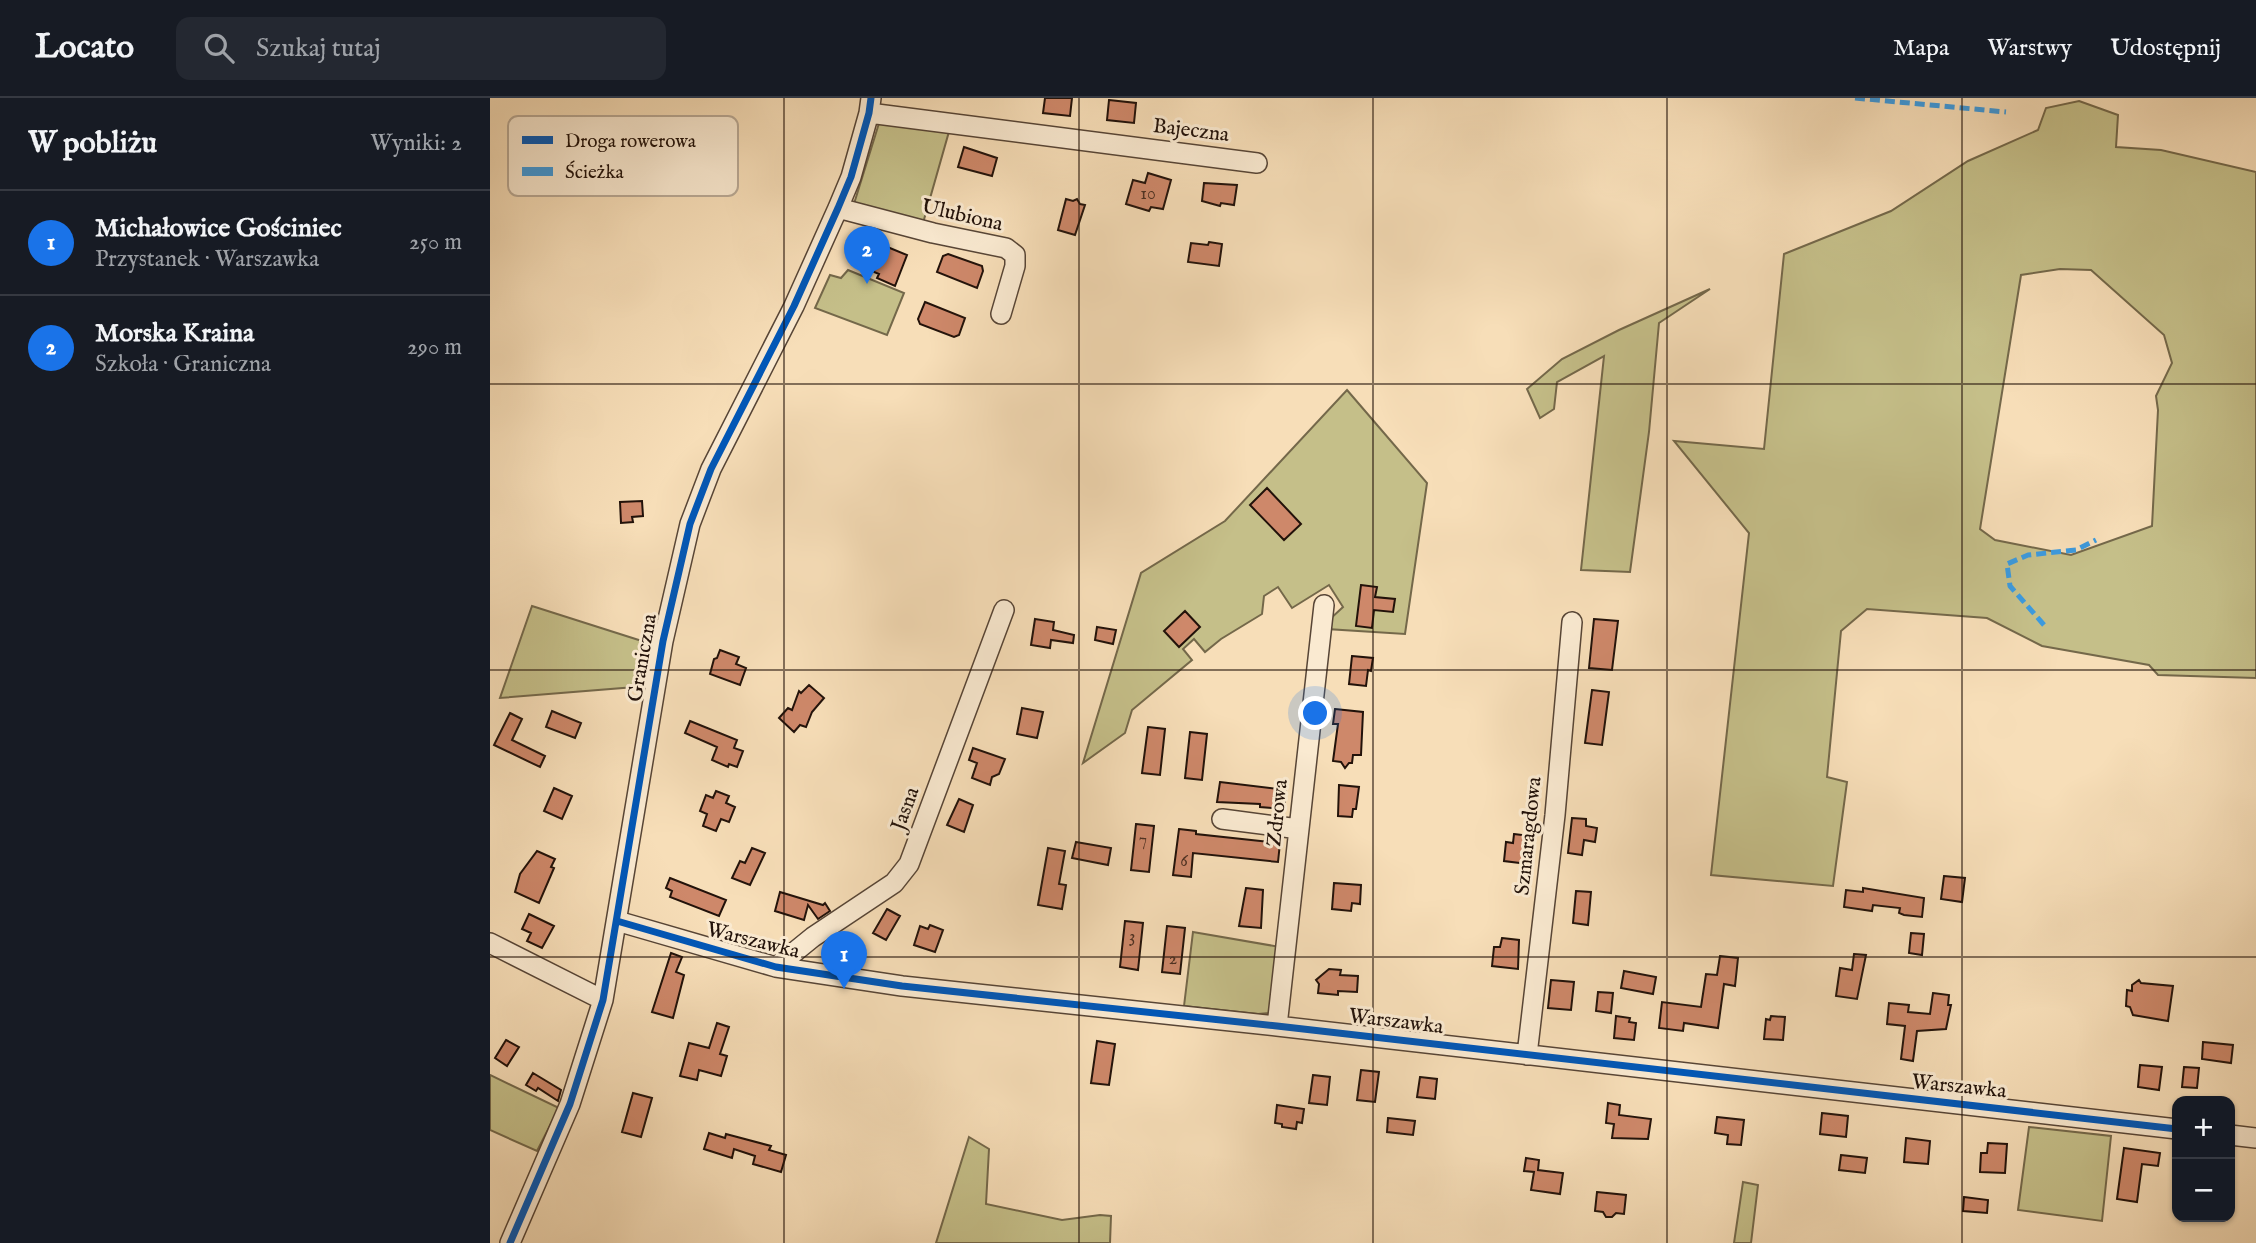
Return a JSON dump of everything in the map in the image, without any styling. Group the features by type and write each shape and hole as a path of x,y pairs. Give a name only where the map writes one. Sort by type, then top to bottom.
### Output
{"street":[{"name":"Bajeczna","path":"870,106 1258,163"},
{"name":"Graniczna","path":"510,1243 570,1104 603,1000 663,641 690,524 711,469 794,306 838,208 851,177 870,106"},
{"name":"Ulubiona","path":"838,208 933,233 1006,248 1015,255 1015,265 1001,314"},
{"name":"Zdrowa","path":"1277,1026 1324,605"},
{"name":"Jasna","path":"776,967 813,937 894,883 909,864 1004,610"},
{"name":"Szmaragdowa","path":"1527,1055 1555,815 1572,622"},
{"path":"1222,820 1299,829"},
{"name":"Warszawka","path":"617,921 776,967 902,986 2172,1128"},
{"path":"490,943 603,1000"},
{"path":"2235,1136 2256,1138"}],"shaded area":[{"path":"2079,101 2118,115 2116,147 2161,150 2256,172 2256,678 2158,675 2149,665 2042,646 1987,618 1867,609 1841,631 1827,777 1847,782 1833,886 1711,875 1749,533 1674,441 1764,449 1784,254 1891,211 1968,161 2038,130 2046,108","holes":["2060,269 2091,270 2164,335 2172,363 2156,396 2158,410 2152,526 2071,555 1995,540 1980,529 2021,275"]},
{"path":"880,120 950,128 923,223 853,207"},
{"path":"848,270 904,293 887,335 815,308 830,275 841,278"},
{"path":"1710,289 1659,323 1649,432 1630,572 1581,570 1604,356 1557,382 1554,409 1540,418 1527,389 1562,359"},
{"path":"1347,390 1427,483 1405,634 1327,629 1329,620 1343,607 1329,585 1292,608 1278,587 1264,596 1262,614 1205,652 1194,639 1183,649 1192,660 1132,710 1125,733 1083,763 1141,573 1225,521"},
{"path":"532,606 645,642 635,687 500,698"},
{"path":"1193,932 1280,947 1269,1013 1184,1006"},
{"path":"490,1075 559,1108 537,1151 490,1130"},
{"path":"2029,1127 2111,1136 2102,1221 2018,1210"},
{"path":"969,1137 989,1149 986,1204 1062,1220 1111,1216 1110,1243 936,1243"},
{"path":"1743,1182 1758,1185 1751,1243 1734,1243"}],"building":[{"path":"1045,98 1072,98 1070,116 1043,113"},
{"path":"1109,100 1136,103 1134,123 1107,120"},
{"path":"964,147 997,158 992,176 958,167"},
{"path":"1148,173 1171,180 1163,209 1151,207 1149,211 1126,204 1133,180 1145,183"},
{"path":"1204,183 1237,185 1234,205 1221,203 1220,206 1202,201"},
{"path":"1066,199 1077,199 1080,204 1085,205 1075,235 1058,230"},
{"path":"868,239 907,255 895,286 877,278 879,274 858,265"},
{"path":"1209,242 1222,244 1219,266 1188,262 1191,243 1208,245"},
{"path":"948,254 982,266 977,288 937,272 943,256"},
{"path":"925,302 965,318 959,335 954,337 920,324 918,319"},
{"path":"1267,488 1301,524 1284,540 1250,505"},
{"path":"642,501 643,516 632,517 633,522 621,523 620,502"},
{"path":"1361,585 1377,587 1375,597 1395,599 1393,612 1374,610 1372,628 1356,626"},
{"path":"1185,611 1200,627 1179,647 1164,631"},
{"path":"1035,619 1054,622 1053,630 1074,635 1073,643 1051,640 1050,648 1031,645"},
{"path":"1594,619 1618,621 1612,670 1589,668"},
{"path":"1097,627 1116,630 1113,644 1095,640"},
{"path":"720,650 739,657 736,664 746,668 740,685 710,674"},
{"path":"1352,656 1373,658 1366,686 1349,684"},
{"path":"809,685 824,698 812,712 806,727 800,725 794,732 779,718 788,708 792,710 799,691 801,693"},
{"path":"1592,690 1609,692 1602,745 1585,743"},
{"path":"1022,708 1043,712 1037,738 1017,734"},
{"path":"1335,709 1363,712 1361,755 1353,755 1352,763 1345,768 1341,762 1333,761 1338,724 1333,724"},
{"path":"552,711 581,723 575,738 546,727"},
{"path":"510,713 522,719 512,740 545,756 540,767 494,745"},
{"path":"690,721 737,740 734,748 743,751 737,767 729,764 728,767 712,760 717,747 685,733"},
{"path":"1148,727 1165,729 1160,775 1142,773"},
{"path":"1190,732 1207,734 1202,780 1185,778"},
{"path":"973,748 1005,759 999,774 992,777 990,785 972,778 977,763 969,760"},
{"path":"1220,782 1286,790 1284,809 1260,807 1260,804 1217,802"},
{"path":"1339,785 1359,787 1352,817 1338,816"},
{"path":"554,788 572,796 562,819 544,811"},
{"path":"716,791 729,796 726,803 735,807 729,822 721,819 716,831 703,826 707,814 700,811 706,795 713,798"},
{"path":"959,799 973,805 964,832 947,825"},
{"path":"1572,818 1586,819 1586,826 1597,828 1595,842 1584,840 1582,855 1568,853"},
{"path":"1136,824 1154,826 1149,872 1131,870"},
{"path":"1179,829 1196,831 1196,834 1280,843 1278,862 1193,853 1191,877 1173,875"},
{"path":"1514,834 1531,836 1529,864 1504,861 1506,842 1513,843"},
{"path":"1076,842 1111,848 1108,865 1072,858"},
{"path":"752,848 765,853 750,885 732,878 740,861 745,863"},
{"path":"1048,848 1065,851 1059,884 1066,885 1062,909 1038,905"},
{"path":"537,851 555,859 551,867 554,868 539,903 515,892 520,874"},
{"path":"1944,876 1965,878 1962,902 1941,899"},
{"path":"670,878 726,900 719,916 670,897 672,891 666,888"},
{"path":"1334,883 1361,885 1360,904 1352,903 1351,911 1332,909"},
{"path":"1246,888 1263,890 1261,928 1239,926"},
{"path":"1863,888 1924,898 1922,917 1899,913 1900,908 1873,905 1872,911 1844,907 1846,890 1863,892"},
{"path":"1576,891 1591,892 1588,925 1573,923"},
{"path":"780,892 823,905 825,903 830,911 818,919 808,905 804,920 775,911"},
{"path":"887,909 900,916 886,940 873,933"},
{"path":"529,914 554,926 542,948 527,941 531,933 522,929"},
{"path":"1125,921 1143,923 1138,970 1120,967"},
{"path":"930,925 943,930 935,952 914,945 920,926 928,929"},
{"path":"1167,926 1185,928 1180,974 1162,972"},
{"path":"1911,933 1924,934 1922,955 1909,953"},
{"path":"1502,938 1519,940 1518,969 1492,966 1494,947 1500,947"},
{"path":"671,953 682,957 676,972 684,975 673,1018 652,1012"},
{"path":"1854,954 1866,955 1857,999 1836,996 1840,968 1852,970"},
{"path":"1720,956 1738,958 1735,986 1724,984 1718,1028 1684,1023 1683,1031 1659,1028 1662,1002 1701,1007 1706,974 1717,975"},
{"path":"1329,969 1341,970 1340,975 1358,976 1357,992 1338,991 1338,995 1318,993 1319,984 1316,980"},
{"path":"1624,971 1656,977 1653,994 1621,988"},
{"path":"1551,980 1574,982 1571,1010 1548,1008"},
{"path":"2139,980 2141,983 2173,986 2168,1021 2133,1015 2130,1007 2126,1006 2127,990 2132,991 2132,985"},
{"path":"1598,992 1613,993 1611,1013 1596,1011"},
{"path":"1933,993 1949,995 1948,1005 1951,1005 1946,1029 1917,1031 1913,1061 1901,1059 1905,1026 1887,1024 1889,1003 1909,1005 1908,1012 1930,1014"},
{"path":"1616,1016 1630,1018 1629,1022 1636,1023 1634,1040 1614,1038"},
{"path":"1771,1016 1785,1017 1783,1040 1764,1039 1766,1019 1770,1020"},
{"path":"717,1023 729,1027 720,1054 727,1056 721,1076 699,1070 697,1080 680,1076 689,1043 709,1048"},
{"path":"506,1040 519,1047 507,1066 495,1058"},
{"path":"1097,1041 1115,1044 1109,1085 1091,1083"},
{"path":"2203,1042 2233,1045 2231,1063 2202,1059"},
{"path":"2140,1065 2162,1067 2159,1090 2138,1087"},
{"path":"2184,1067 2199,1068 2197,1088 2182,1087"},
{"path":"1361,1070 1379,1072 1375,1102 1357,1100"},
{"path":"533,1073 561,1090 558,1101 538,1088 536,1091 526,1085"},
{"path":"1313,1075 1330,1077 1327,1105 1309,1103"},
{"path":"1420,1077 1437,1079 1435,1099 1417,1097"},
{"path":"633,1093 652,1098 641,1137 622,1132"},
{"path":"1608,1103 1620,1105 1619,1115 1651,1119 1648,1139 1612,1138 1614,1124 1606,1123"},
{"path":"1277,1105 1304,1109 1302,1123 1297,1122 1296,1129 1275,1123"},
{"path":"1822,1113 1848,1116 1846,1137 1820,1134"},
{"path":"1717,1117 1744,1120 1741,1145 1727,1144 1728,1135 1715,1133"},
{"path":"1388,1118 1415,1121 1413,1135 1387,1132"},
{"path":"709,1133 725,1138 726,1134 771,1146 769,1150 786,1155 781,1172 753,1164 755,1156 734,1149 732,1158 704,1149"},
{"path":"1906,1138 1930,1141 1928,1164 1904,1162"},
{"path":"1988,1143 2007,1144 2005,1173 1980,1172 1981,1153 1987,1153"},
{"path":"2124,1148 2160,1153 2158,1166 2142,1164 2137,1202 2117,1199"},
{"path":"1841,1155 1867,1158 1865,1173 1839,1170"},
{"path":"1526,1158 1539,1160 1538,1170 1563,1173 1560,1194 1531,1190 1534,1172 1524,1171"},
{"path":"1597,1192 1626,1195 1624,1214 1616,1213 1612,1217 1606,1217 1603,1212 1595,1211"},
{"path":"1964,1197 1988,1200 1987,1213 1963,1211"}],"marked path":[{"path":"1855,98 2006,112"},
{"path":"2044,625 2010,586 2007,564 2028,555 2076,550 2096,540"}],"cycle path":[{"path":"510,1243 570,1104 603,1000 663,641 690,524 711,469 794,306 838,208 851,177 871,98"},
{"path":"617,921 776,967 902,986 2172,1128"}],"place":[{"name":"Morska Kraina","path":"867,284"},
{"name":"Michałowice Gościniec","path":"844,989"}]}
